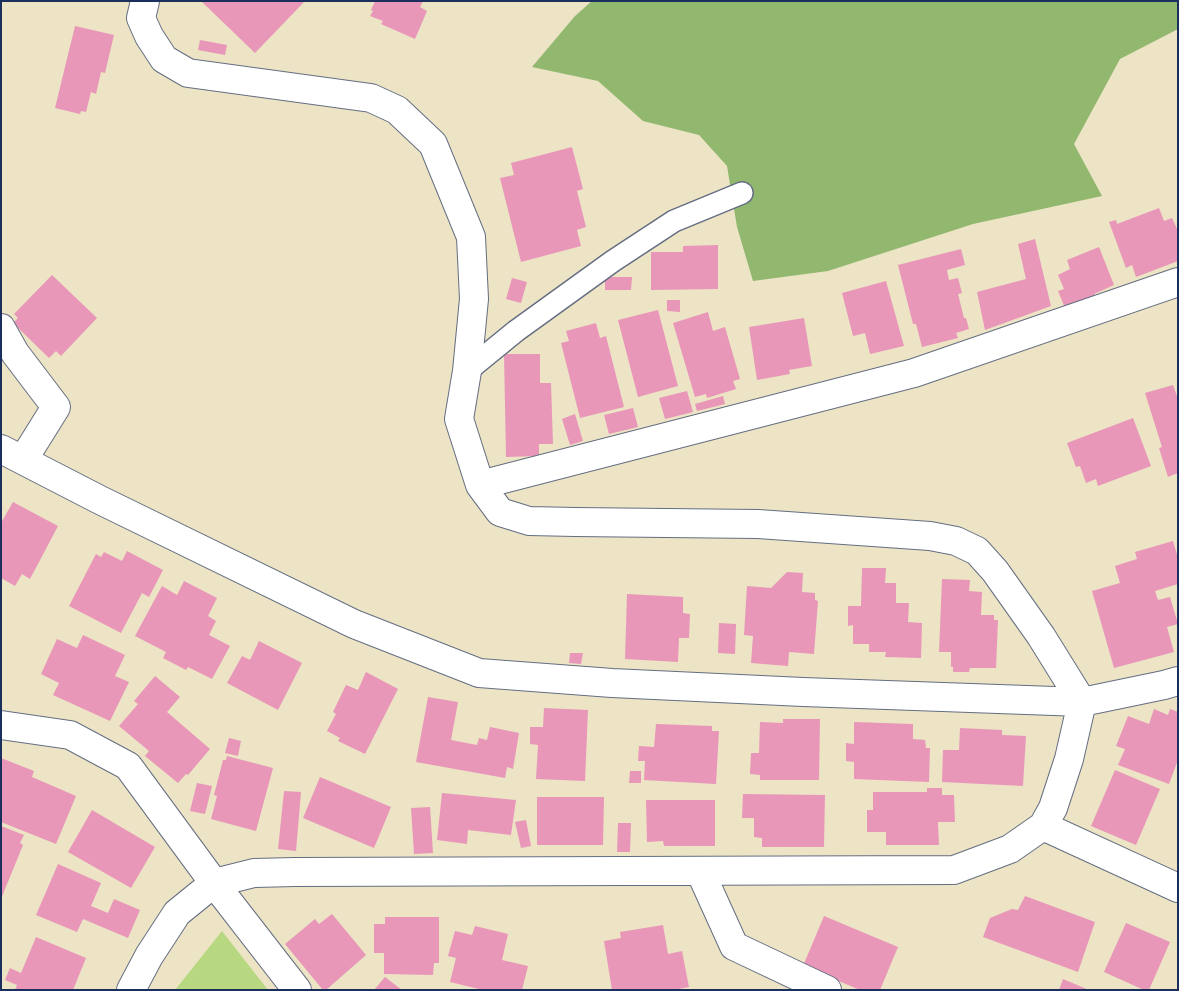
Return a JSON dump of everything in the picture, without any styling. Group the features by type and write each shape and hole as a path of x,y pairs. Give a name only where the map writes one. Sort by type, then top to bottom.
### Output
{"street":[{"path":"131,990 149,956 177,913 214,883 254,873 954,870 1010,849 1043,826 1053,808 1069,759 1082,702 1042,636 995,571 977,551 956,541 930,536 758,524 529,520 500,512 480,485 459,419 467,371 474,299 471,237 433,144 397,110 371,98 188,74 164,59 149,36 141,18 145,1"},
{"path":"480,485 914,373 1178,282"},
{"path":"1,328 15,353 56,407 12,455 354,624 479,672 612,683 1082,702 1178,681"},
{"path":"1,726 70,735 128,766 214,883 297,990"},
{"path":"1043,826 1178,888"},
{"path":"700,870 734,946 827,990"}],"lane":[{"path":"467,371 516,331 605,267 674,221 742,193"}],"green space":[{"path":"592,1 1178,1 1178,29 1120,59 1074,144 1102,196 973,224 828,271 753,281 737,227 727,166 699,135 643,121 598,81 532,67 575,16"},
{"path":"222,931 268,990 175,990"}],"building":[{"path":"201,1 305,1 255,53"},
{"path":"375,1 423,1 420,7 427,11 415,39 381,24 383,21 370,16"},
{"path":"75,26 114,35 105,73 101,72 96,94 91,92 86,112 81,111 80,114 55,108"},
{"path":"200,40 227,45 225,55 198,50"},
{"path":"572,147 583,189 577,191 586,227 577,230 581,246 521,262 500,178 514,175 511,163"},
{"path":"1159,208 1164,221 1172,218 1178,231 1178,261 1136,277 1132,265 1126,268 1109,222 1116,220 1117,224"},
{"path":"1035,239 1051,306 985,330 977,292 1026,279 1018,244"},
{"path":"718,245 718,289 651,290 651,252 683,252 683,246"},
{"path":"1099,247 1114,285 1094,294 1095,296 1065,308 1058,291 1064,289 1058,275 1070,269 1067,260"},
{"path":"961,249 965,265 947,270 949,280 958,278 962,293 958,294 969,329 956,333 958,338 922,347 916,324 913,324 898,265"},
{"path":"52,275 97,318 61,356 56,351 49,358 13,323 18,318 14,314"},
{"path":"605,277 632,277 631,290 605,290"},
{"path":"512,278 527,282 521,303 506,299"},
{"path":"886,281 904,346 870,354 865,333 853,336 842,293"},
{"path":"667,300 680,300 680,312 667,311"},
{"path":"658,310 678,386 638,397 618,320"},
{"path":"708,312 713,331 725,327 740,379 733,381 736,389 707,398 706,394 695,397 673,323"},
{"path":"804,318 812,366 789,370 790,374 757,380 749,327"},
{"path":"596,323 600,338 606,336 624,407 580,418 561,343 569,341 566,331"},
{"path":"504,354 540,354 540,383 551,383 553,444 539,444 539,456 506,457"},
{"path":"1173,385 1178,399 1178,473 1168,477 1159,448 1162,447 1145,393"},
{"path":"687,391 693,412 665,419 659,398"},
{"path":"723,396 725,404 697,411 695,404"},
{"path":"633,408 638,427 609,434 604,415"},
{"path":"575,414 583,441 570,445 562,419"},
{"path":"1133,418 1151,466 1098,486 1096,479 1086,483 1080,466 1076,467 1067,443"},
{"path":"13,502 58,526 30,579 22,574 15,586 1,578 1,523"},
{"path":"1173,541 1178,558 1178,584 1155,591 1158,600 1170,597 1178,624 1167,627 1174,652 1114,668 1092,591 1120,583 1115,566 1137,559 1135,552"},
{"path":"127,551 163,570 149,597 142,593 121,633 69,606 96,554 101,557 104,552 122,561"},
{"path":"862,568 886,568 885,583 896,583 896,603 909,603 908,622 922,623 921,658 885,657 886,652 869,652 869,644 853,644 853,625 848,626 848,606 861,606"},
{"path":"787,572 803,573 802,592 815,593 815,600 818,601 814,654 789,652 788,666 751,663 753,636 744,635 747,586 771,588"},
{"path":"942,579 970,580 969,591 982,592 981,615 994,615 994,620 998,620 996,668 970,668 969,672 953,672 951,652 939,652"},
{"path":"184,581 217,598 208,616 216,621 209,635 230,646 212,679 188,667 186,670 163,658 166,652 135,636 162,586 177,595"},
{"path":"627,594 683,597 683,613 690,614 689,638 679,638 678,662 625,659"},
{"path":"719,623 736,624 735,654 718,653"},
{"path":"83,635 125,655 115,676 129,682 110,721 53,695 59,683 41,674 57,639 77,648"},
{"path":"259,641 302,663 278,710 227,683 242,656 250,660"},
{"path":"570,653 583,653 581,664 569,663"},
{"path":"366,672 398,689 365,754 338,741 340,738 327,731 336,714 333,712 346,685 358,690"},
{"path":"155,676 180,697 167,712 210,749 188,775 186,774 178,783 145,756 149,751 119,726 138,704 134,701"},
{"path":"428,697 458,702 451,740 477,745 479,738 487,740 490,727 519,733 513,769 507,767 505,778 416,762"},
{"path":"544,708 588,710 585,781 536,779 538,745 530,744 530,727 543,727"},
{"path":"1154,709 1168,715 1170,709 1178,712 1178,760 1169,784 1118,765 1125,749 1116,746 1128,716 1149,724"},
{"path":"783,719 820,719 819,780 760,780 760,775 750,774 751,753 759,753 760,722 783,723"},
{"path":"854,722 913,724 913,739 925,740 926,748 930,748 929,782 854,779 854,762 846,761 846,743 854,744"},
{"path":"656,724 712,726 712,731 719,731 716,784 644,780 645,761 638,761 639,746 654,747"},
{"path":"960,728 1002,730 1002,735 1026,736 1023,786 942,782 943,750 959,750"},
{"path":"229,738 241,741 238,756 225,753"},
{"path":"227,756 273,768 256,831 211,819 217,796 214,795 223,760 226,760"},
{"path":"1,758 34,771 32,777 76,796 56,844 1,822"},
{"path":"1115,770 1160,789 1136,845 1091,826"},
{"path":"630,771 641,771 641,783 629,783"},
{"path":"320,777 391,807 374,848 303,818"},
{"path":"197,783 212,786 205,814 190,811"},
{"path":"927,788 942,788 942,795 954,795 955,822 938,822 939,845 886,845 886,832 867,832 867,810 873,810 873,792 927,792"},
{"path":"284,791 301,792 296,851 278,849"},
{"path":"442,793 516,800 511,835 468,830 467,844 437,840"},
{"path":"743,794 825,795 824,847 762,847 762,838 754,837 754,818 742,818"},
{"path":"537,797 604,797 603,845 537,845"},
{"path":"646,800 715,800 715,846 664,846 663,841 647,842"},
{"path":"430,807 433,853 414,854 411,808"},
{"path":"92,810 155,847 131,888 68,852"},
{"path":"526,820 531,846 521,848 515,822"},
{"path":"618,823 631,823 630,852 617,852"},
{"path":"1,826 24,835 20,843 23,845 1,899"},
{"path":"58,864 101,883 91,906 108,913 114,899 140,910 128,938 83,919 77,932 36,915"},
{"path":"1025,896 1095,922 1078,972 983,937 990,918 1012,909 1018,910"},
{"path":"332,914 366,955 326,990 323,990 285,944 315,919 319,924"},
{"path":"824,916 898,947 880,990 860,990 803,966"},
{"path":"385,917 439,917 439,963 434,963 433,975 384,974 384,953 374,953 374,924 385,924"},
{"path":"1126,923 1170,942 1149,990 1144,990 1104,972"},
{"path":"663,925 668,954 682,951 689,987 673,990 612,990 604,941 621,938 620,932"},
{"path":"475,926 508,934 502,960 528,966 522,990 483,990 450,982 456,958 448,956 455,931 472,935"},
{"path":"36,937 86,958 73,990 15,990 17,985 5,980 10,968 21,973"},
{"path":"385,977 402,990 374,990"},
{"path":"1063,979 1089,990 1059,990"}]}
